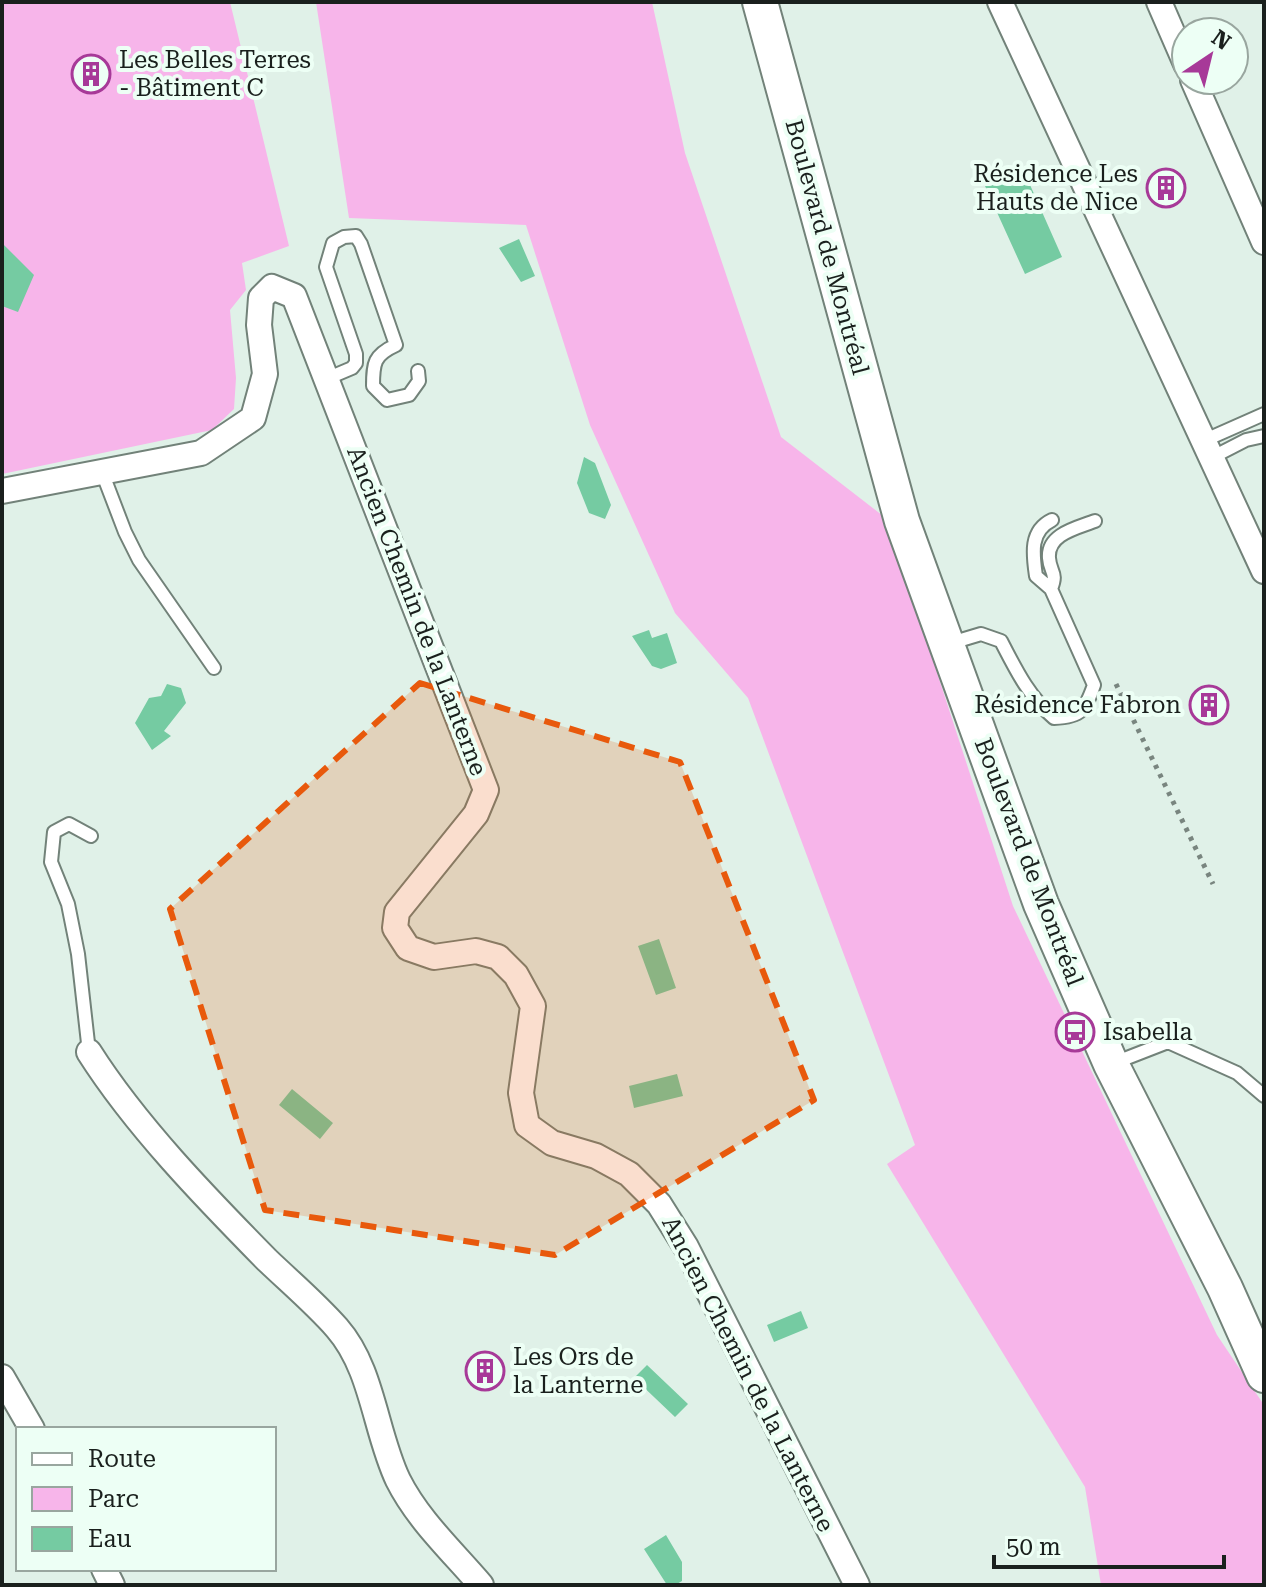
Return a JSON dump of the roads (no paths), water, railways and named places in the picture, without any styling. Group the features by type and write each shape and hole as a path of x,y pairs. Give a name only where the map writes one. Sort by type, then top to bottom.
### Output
{"street":[{"name":"Boulevard de Montréal","path":"760,2 902,521 1041,904 1111,1064 1231,1300 1264,1375"},
{"path":"1000,2 1039,80 1264,571"},
{"path":"1159,2 1170,27"},
{"path":"1200,96 1264,242"},
{"name":"Ancien Chemin de la Lanterne","path":"2,491 201,453 253,418 265,374 259,325 261,298 272,287 294,296 486,790 476,814 397,912 395,928 408,948 434,957 476,951 498,957 516,975 533,1006 521,1093 527,1125 552,1143 596,1156 629,1174 659,1204 686,1247 857,1585"},
{"path":"89,1052 101,1072 186,1174 338,1329 358,1364 398,1479 415,1508 481,1585"},
{"path":"2,1377 31,1427"}],"lane":[{"path":"326,379 352,368 356,363 356,354 326,267 333,243 344,237 356,236 361,244 396,345 381,352 373,367 373,386 387,400 409,395 419,381 418,371"},
{"path":"1207,450 1264,414"},
{"path":"1207,450 1264,436"},
{"path":"102,472 139,560 214,668"},
{"path":"948,644 981,634 1001,641 1037,704 1054,718 1072,717 1087,706 1094,685 1051,589 1036,576 1032,551 1037,533 1052,520"},
{"path":"1051,589 1056,578 1049,558 1052,545 1061,534 1095,521"},
{"path":"89,1052 78,954 68,904 51,862 54,832 69,824 91,836"},
{"path":"1111,1064 1168,1042 1237,1073 1264,1096"}],"water":[{"path":"1023,169 1062,257 1025,274 985,186"},
{"path":"519,239 535,276 521,282 499,248"},
{"path":"2,243 34,275 18,312 2,306"},
{"path":"584,457 595,463 611,505 605,519 589,513 577,483"},
{"path":"649,630 652,638 667,633 677,663 661,669 652,666 632,636"},
{"path":"167,684 181,688 186,703 164,731 171,736 152,750 135,723 149,698 161,696"},
{"path":"659,939 676,988 656,995 638,946"},
{"path":"677,1074 683,1096 634,1108 629,1086"},
{"path":"292,1089 333,1123 320,1139 279,1105"},
{"path":"801,1311 808,1328 774,1342 767,1325"},
{"path":"647,1365 688,1404 675,1417 634,1378"},
{"path":"666,1535 682,1562 682,1581 675,1585 667,1585 644,1549"}],"place":[{"name":"Les Belles Terres - Bâtiment C","path":"91,74"},
{"name":"Résidence Les Hauts de Nice","path":"1166,188"},
{"name":"Résidence Fabron","path":"1209,705"},
{"name":"Isabella","path":"1075,1032"},
{"name":"Les Ors de la Lanterne","path":"485,1371"}]}
